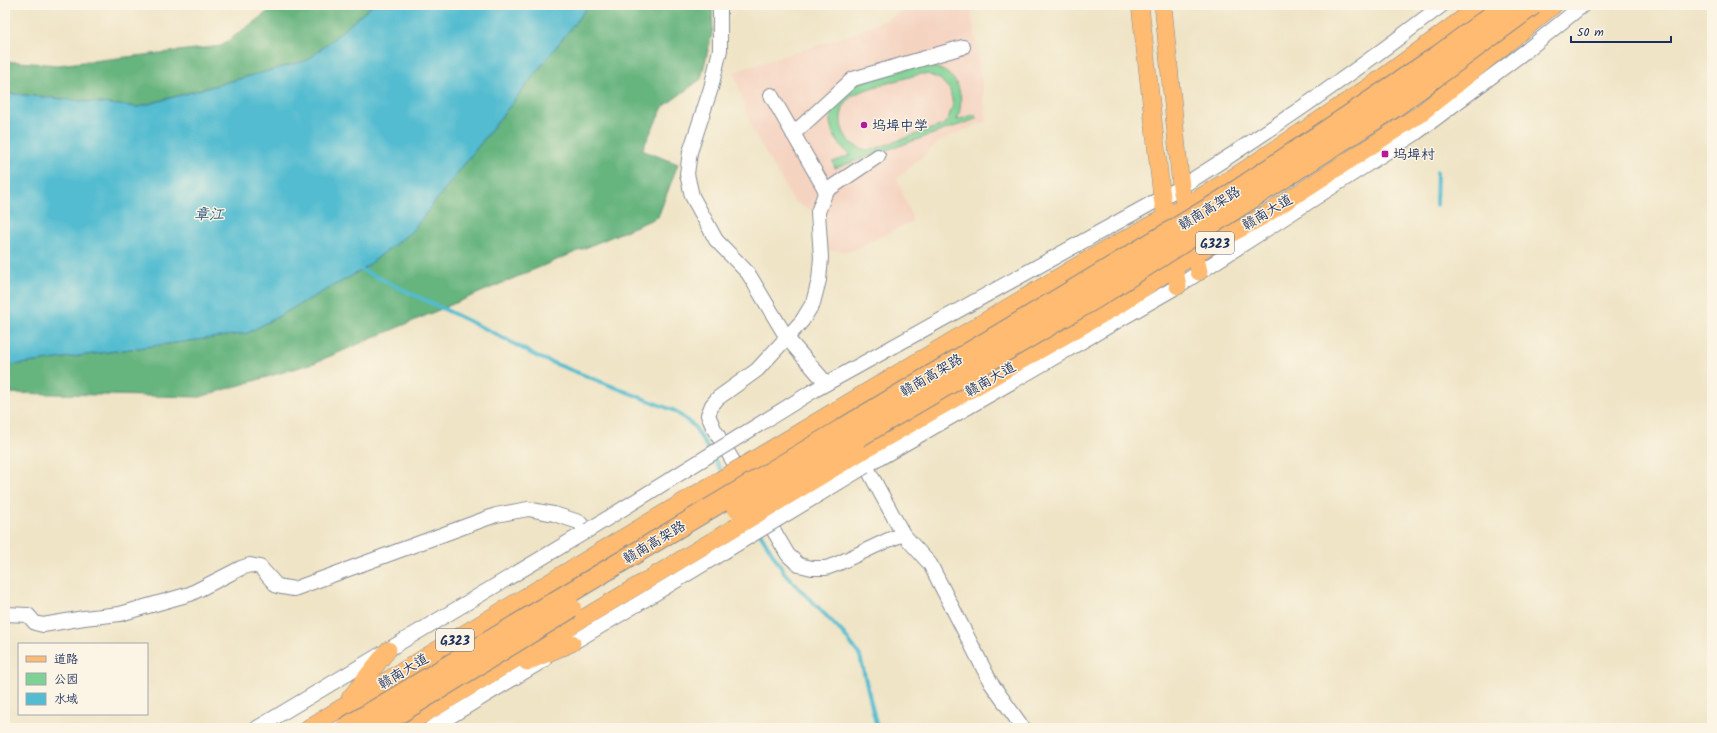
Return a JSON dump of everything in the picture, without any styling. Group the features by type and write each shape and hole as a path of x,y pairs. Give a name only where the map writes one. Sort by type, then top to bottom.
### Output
{"highway":[{"name":"赣南高架路","path":"345,728 1221,201 1432,59 1506,5"},
{"name":"赣南高架路","path":"374,728 692,535 1096,298 1396,106 1533,5"}],"main road":[{"path":"1140,5 1162,198 1178,286"},
{"path":"1163,5 1181,188 1199,272"},
{"path":"1120,304 1094,256 1184,207 1240,173 1379,80 1481,5"},
{"name":"赣南大道","path":"632,598 1120,304 1196,253 1265,215 1420,114 1554,5"},
{"path":"1240,173 1265,215"},
{"name":"赣南大道","path":"308,728 1094,256"},
{"path":"401,728 471,686 632,598"},
{"path":"471,686 572,643"},
{"path":"343,707 388,650"}],"street":[{"path":"720,5 720,50 711,88 690,152 687,174 692,196 716,240 748,273 787,338 826,383"},
{"path":"257,728 587,531 826,383 1181,188 1237,152 1373,58 1442,5"},
{"path":"1023,728 991,683 930,564 903,534 862,460 1178,286 1416,133 1527,50 1583,5"},
{"path":"793,134 853,79 963,46"},
{"path":"771,95 826,191"},
{"path":"878,156 826,191 818,212 821,258 817,288 813,303 802,321 756,370 718,398 712,405 708,415 714,429 788,555 800,565 812,568 826,568 903,534"},
{"path":"5,614 28,616 35,623 43,625 120,614 190,594 241,568 250,565 260,567 277,586 294,589 496,515 528,509 554,514 579,522 587,531"},
{"path":"431,728 572,643 632,598"}],"shaded area":[{"name":"坞埠中学","path":"918,5 971,5 987,121 943,139 897,178 913,221 851,251 827,251 822,215 794,202 752,129 734,72 846,36"}],"green space":[{"path":"277,5 373,5 308,60 137,107 5,93 5,61 58,65 221,46"},
{"path":"589,5 712,5 713,29 701,79 663,107 642,150 678,164 658,217 314,363 200,397 5,393 5,366 248,333 362,270 412,231"},
{"path":"922,65 943,70 956,82 961,99 957,120 975,114 976,119 835,168 833,162 851,155 838,142 831,127 831,111 841,95 852,85","holes":["920,74 927,74 940,79 950,90 953,105 948,119 943,125 871,150 855,146 846,137 842,128 841,118 843,108 852,96 884,84"]}],"water":[{"name":"章江","path":"373,5 589,5 412,231 362,270 248,333 5,366 5,93 138,107 308,60"}],"waterway":[{"path":"1436,205 1437,172"},
{"path":"360,266 362,270 494,333 538,357 675,411 694,426 723,473"},
{"path":"760,533 785,574 844,634 860,656 877,728"}],"place":[{"name":"坞埠中学","path":"864,125"},
{"name":"坞埠村","path":"1385,154"}]}
